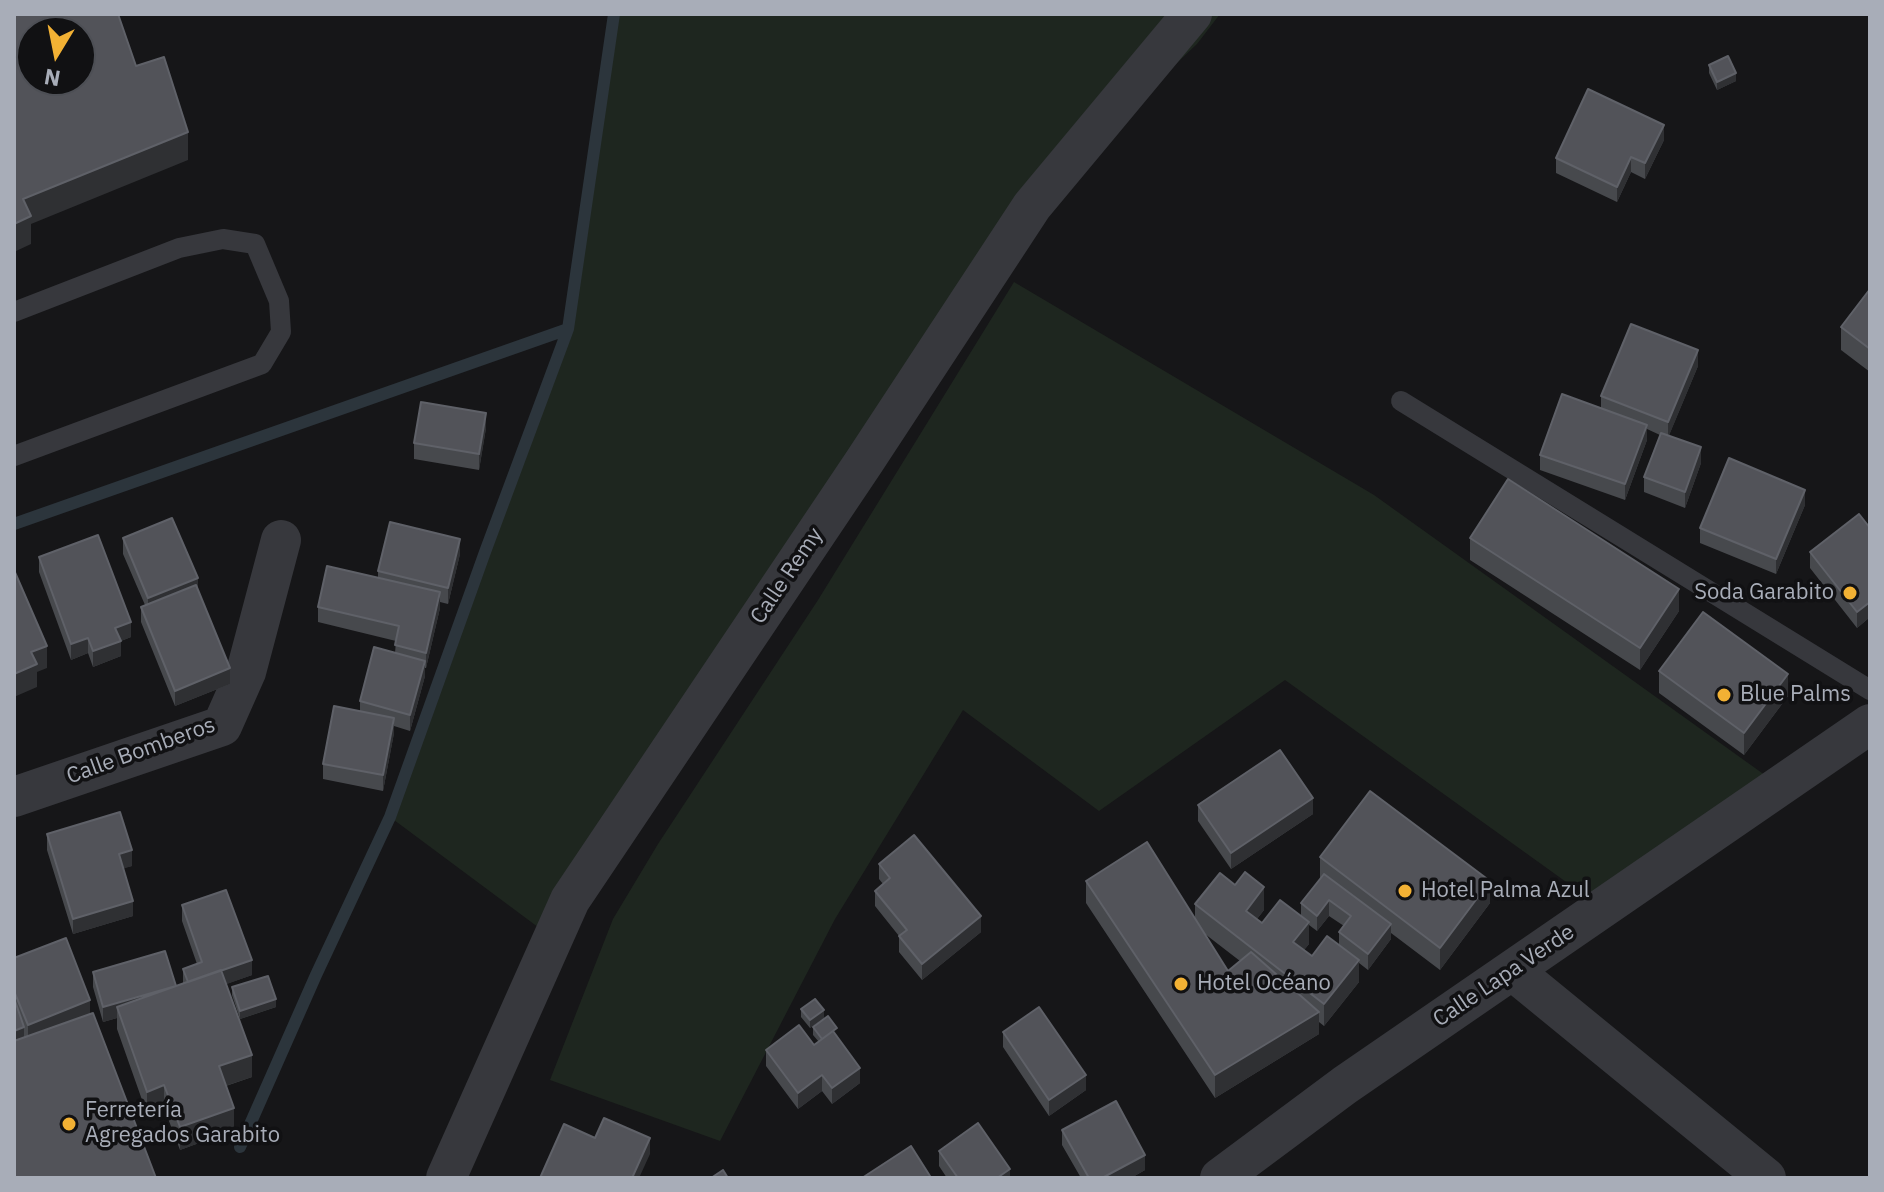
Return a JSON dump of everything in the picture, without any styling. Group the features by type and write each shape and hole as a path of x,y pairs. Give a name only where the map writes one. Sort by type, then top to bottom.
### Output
{"street":[{"name":"Calle Remy","path":"446,1178 570,900 1032,206 1192,14"},
{"name":"Calle Bomberos","path":"14,797 222,726 246,672 281,540"},
{"name":"Calle Lapa Verde","path":"1220,1178 1345,1085 1870,724"},
{"path":"1513,971 1766,1178"}],"lane":[{"path":"14,312 179,248 223,239 255,244 279,301 281,332 262,364 14,456"},
{"path":"1401,401 1870,690"}],"shaded area":[{"path":"614,14 1220,14 1197,44 1043,190 554,939 390,817 568,329"},
{"path":"1014,282 1374,495 1769,778 1594,902 1285,680 1099,811 963,710 835,919 720,1141 550,1080 613,919 658,844 818,600"}],"building":[{"path":"14,14 118,14 136,66 164,57 188,132 23,199 31,216 14,224"},
{"path":"1728,56 1736,73 1717,82 1709,65"},
{"path":"1588,89 1664,125 1645,163 1631,157 1617,187 1556,158"},
{"path":"1870,289 1870,349 1841,327"},
{"path":"1631,324 1698,350 1668,422 1601,396"},
{"path":"1562,394 1647,425 1625,484 1540,455"},
{"path":"421,402 486,413 479,454 414,443"},
{"path":"1661,433 1701,447 1685,492 1644,477"},
{"path":"1729,458 1805,490 1776,559 1700,528"},
{"path":"1508,479 1679,589 1640,648 1470,538"},
{"name":"Soda Garabito","path":"1859,514 1870,528 1870,602 1857,612 1810,552"},
{"path":"172,518 198,578 148,598 123,538"},
{"path":"390,522 460,539 448,588 378,571"},
{"path":"98,535 131,622 115,628 121,641 93,651 88,638 71,644 39,557"},
{"path":"327,566 440,592 426,653 395,645 399,626 318,607"},
{"path":"14,570 47,646 31,652 37,664 14,674"},
{"path":"196,585 230,668 175,691 141,607"},
{"name":"Blue Palms","path":"1703,612 1788,674 1744,733 1659,671"},
{"path":"374,647 425,661 410,715 360,701"},
{"path":"334,706 394,718 383,775 323,764"},
{"path":"1280,750 1313,798 1231,853 1198,805"},
{"name":"Hotel Palma Azul","path":"1370,791 1490,881 1440,948 1320,857"},
{"path":"120,812 132,850 119,854 133,901 73,919 47,834"},
{"path":"914,835 981,916 922,964 899,936 907,930 875,891 890,878 879,864"},
{"name":"Hotel Océano","path":"1147,842 1228,971 1251,952 1319,1012 1215,1075 1086,881"},
{"path":"1245,872 1264,887 1246,911 1262,923 1280,900 1309,922 1293,942 1312,956 1327,936 1359,960 1324,1004 1195,904 1220,873 1235,885"},
{"path":"1324,874 1391,924 1368,954 1339,932 1351,916 1329,900 1317,916 1301,903"},
{"path":"226,890 252,960 188,982 183,969 202,962 182,905"},
{"path":"66,938 90,1000 28,1025 14,991 14,958"},
{"path":"165,951 176,986 103,1007 93,972"},
{"path":"221,970 252,1055 219,1066 234,1108 180,1127 164,1085 147,1092 117,1007"},
{"path":"268,976 276,999 240,1011 232,987"},
{"path":"14,998 24,1027 14,1031"},
{"path":"815,999 824,1010 810,1020 801,1009"},
{"path":"1039,1007 1086,1075 1049,1100 1003,1032"},
{"name":"Ferretería Agregados Garabito","path":"93,1013 156,1178 14,1178 14,1041"},
{"path":"828,1016 837,1028 822,1039 813,1027"},
{"path":"799,1025 814,1045 833,1031 860,1068 832,1088 822,1075 798,1093 766,1050"},
{"path":"1116,1101 1145,1155 1102,1178 1089,1178 1062,1130"},
{"path":"604,1118 650,1138 632,1178 540,1178 564,1124 595,1138"},
{"path":"978,1123 1010,1169 997,1178 958,1178 939,1151"},
{"path":"911,1146 930,1176 927,1178 862,1178"},
{"path":"723,1170 728,1178 711,1178"}],"waterway":[{"path":"240,1147 390,817 568,329 614,14"},
{"path":"14,524 568,329"}],"place":[{"name":"Soda Garabito","path":"1850,593"},
{"name":"Blue Palms","path":"1724,695"},
{"name":"Hotel Palma Azul","path":"1405,891"},
{"name":"Hotel Océano","path":"1181,984"},
{"name":"Ferretería Agregados Garabito","path":"69,1124"}]}
